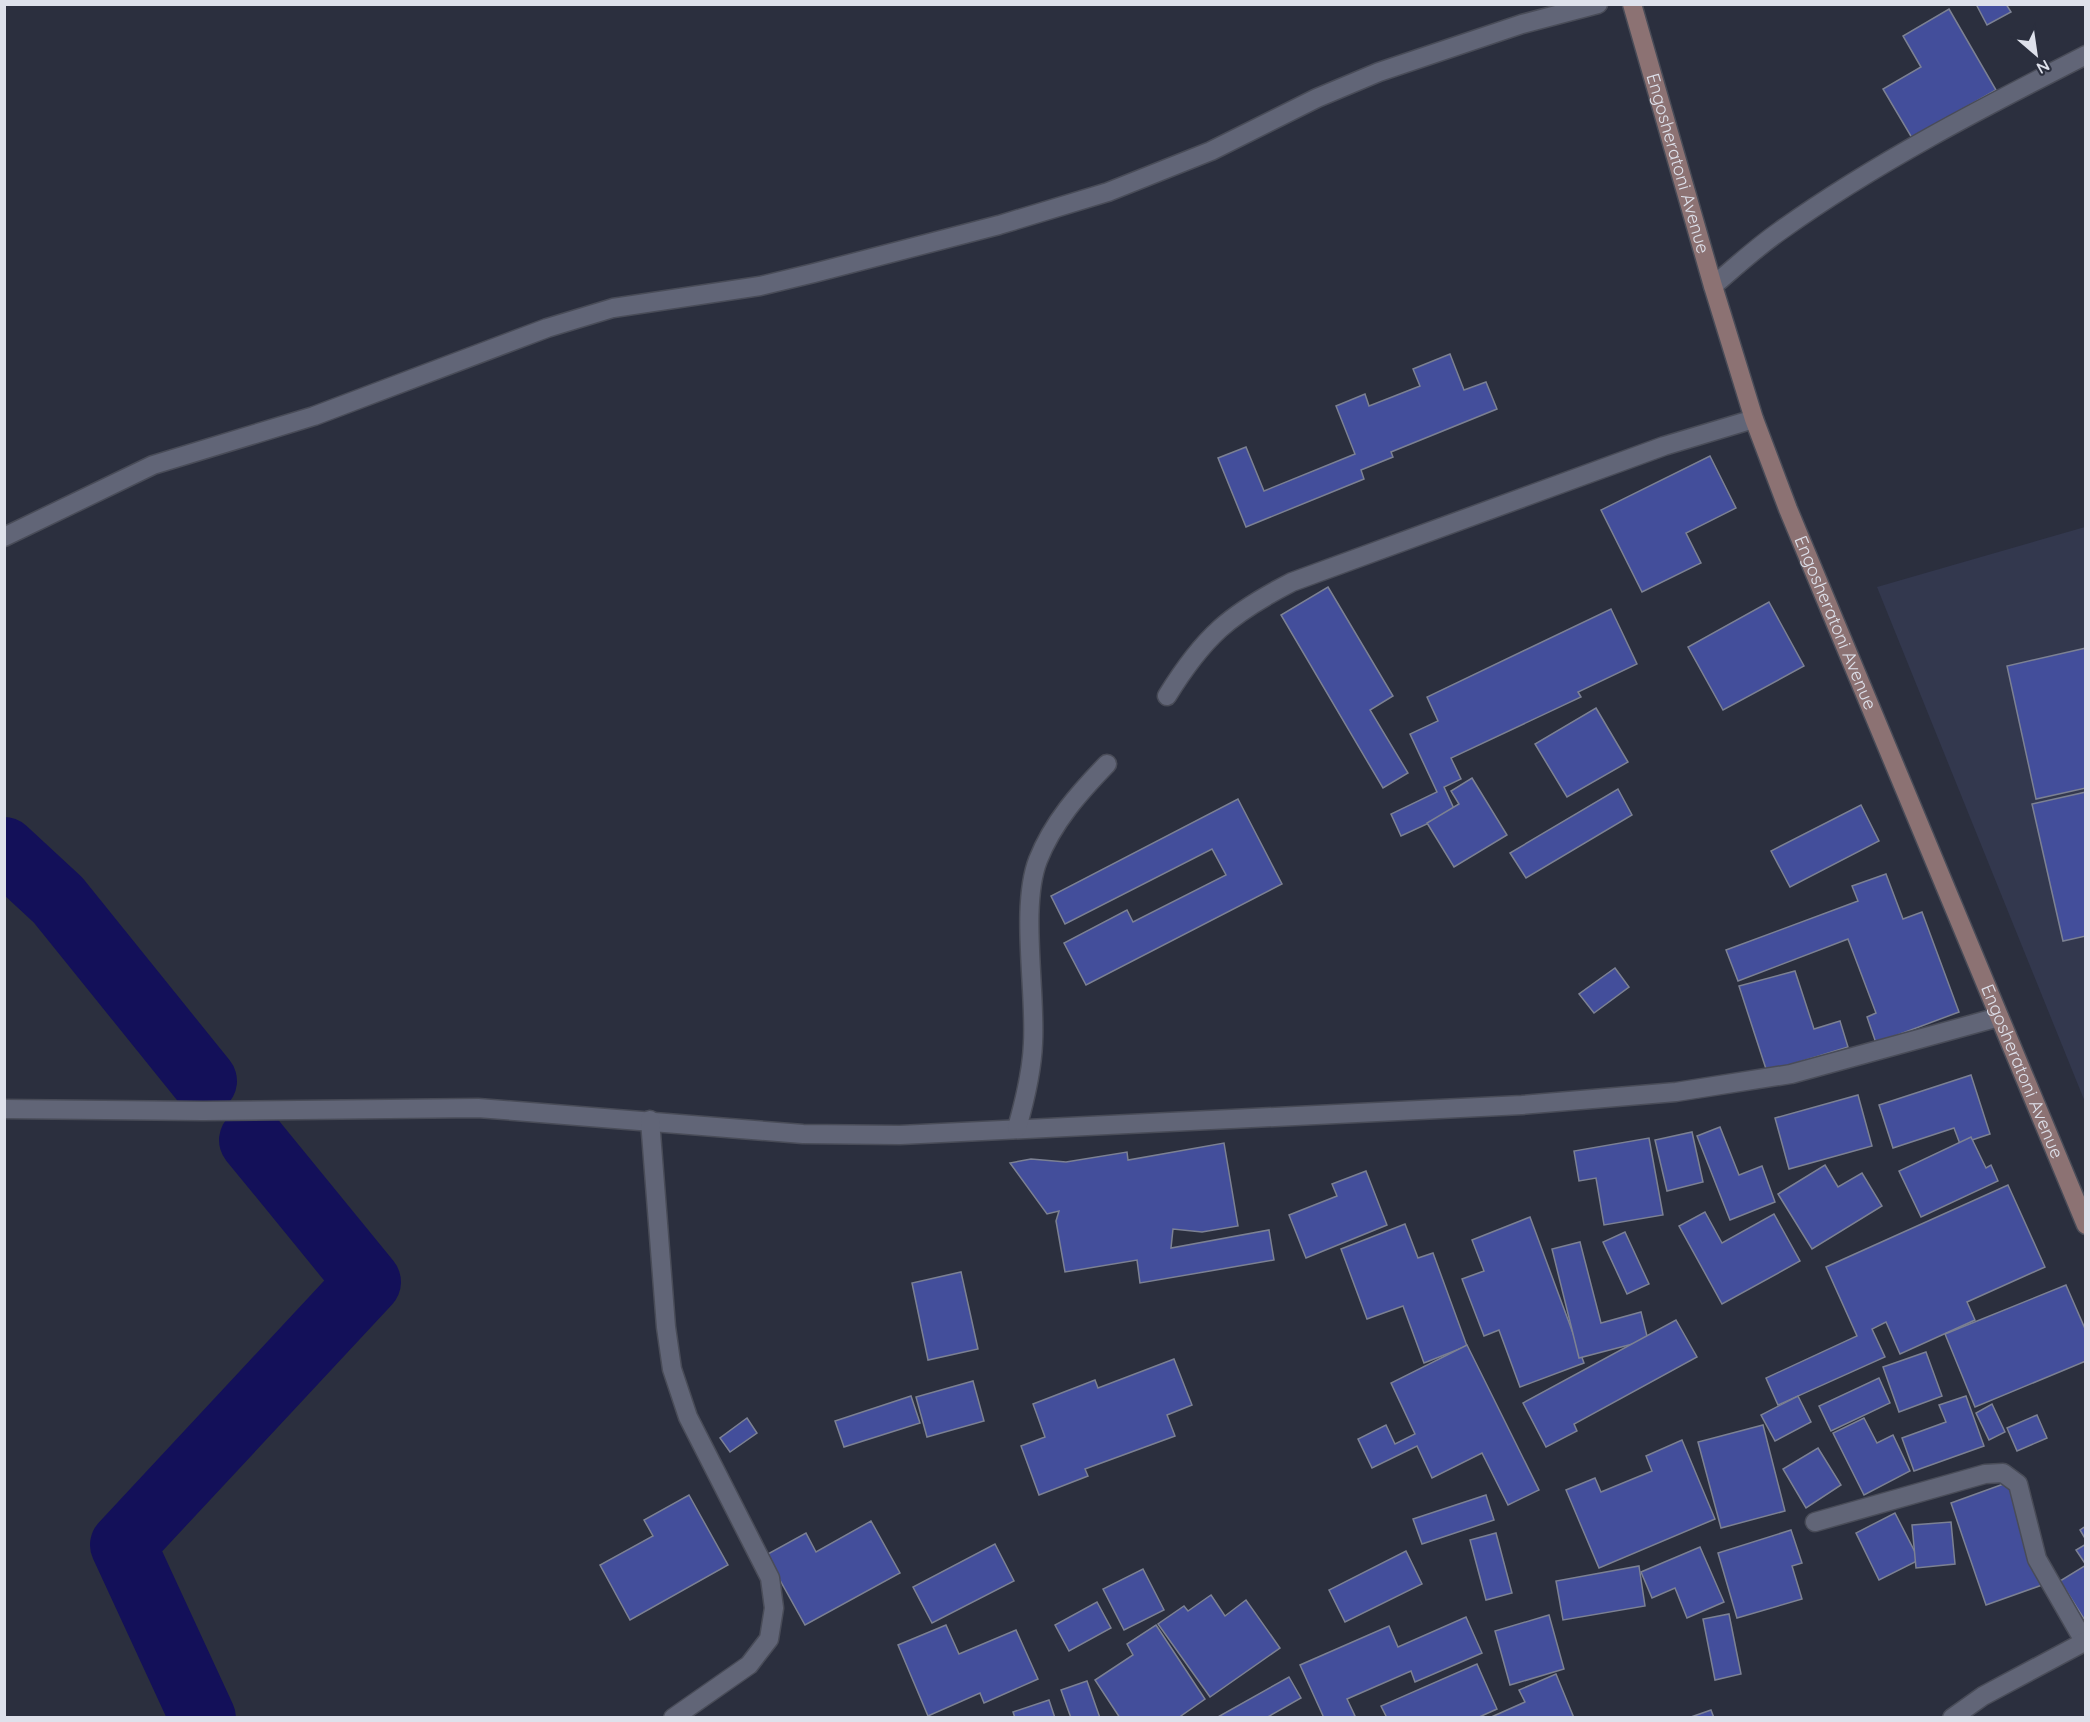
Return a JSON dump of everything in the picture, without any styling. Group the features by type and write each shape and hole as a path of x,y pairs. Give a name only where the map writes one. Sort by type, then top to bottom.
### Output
{"street":[{"path":"4,537 153,465 314,416 546,328 613,308 760,286 979,230 1086,199 1210,151 1306,103 1379,72 1522,24 1598,4"},
{"name":"Engosheratoni Avenue","path":"1632,4 1713,286 1754,419 1788,509 2085,1225"},
{"path":"1713,286 1779,231 1838,193 1925,141 2085,55"},
{"path":"1167,696 1196,651 1215,631 1243,609 1292,582 1664,446 1754,419"},
{"path":"1017,1128 1029,1081 1033,1042 1030,901 1037,862 1054,826 1078,795 1107,764"},
{"path":"4,1109 203,1112 337,1108 478,1108 803,1134 900,1135 1522,1105 1676,1092 1801,1071 1999,1017"},
{"path":"650,1120 666,1327 672,1369 688,1417 770,1578 774,1608 769,1639 749,1665 672,1718"},
{"path":"1815,1522 1985,1474 2003,1473 2018,1484 2037,1559 2085,1641 1992,1691 1952,1718"}],"shaded area":[{"path":"2085,527 2085,1102 1877,587"}],"building":[{"path":"1976,4 2006,4 2011,12 1987,25"},
{"path":"1949,9 1996,90 1912,138 1883,89 1921,67 1903,36"},
{"path":"1450,354 1464,390 1486,382 1497,409 1391,452 1393,457 1361,470 1364,479 1246,527 1218,458 1246,447 1264,491 1355,454 1336,406 1365,394 1369,406 1420,386 1413,369"},
{"path":"1710,456 1736,508 1686,533 1701,563 1642,592 1601,510"},
{"path":"1328,587 1393,696 1370,710 1408,773 1383,788 1281,615"},
{"path":"1769,602 1804,666 1723,710 1688,647"},
{"path":"1611,609 1637,664 1578,692 1581,697 1451,758 1461,779 1444,787 1455,811 1401,836 1391,814 1437,792 1410,734 1438,721 1427,697"},
{"path":"2086,648 2086,788 2036,799 2007,666"},
{"path":"1596,708 1628,762 1567,797 1535,744"},
{"path":"1472,778 1507,835 1454,867 1427,823 1459,804 1451,791"},
{"path":"1618,789 1632,815 1526,878 1510,853"},
{"path":"2086,792 2086,936 2063,941 2032,804"},
{"path":"1238,799 1282,884 1086,985 1064,943 1127,910 1133,922 1226,875 1212,849 1065,924 1051,896"},
{"path":"1861,805 1879,841 1790,887 1771,851"},
{"path":"1886,874 1903,919 1922,912 1959,1012 1876,1043 1867,1017 1876,1013 1848,939 1738,981 1726,950 1858,901 1852,886"},
{"path":"1615,968 1629,987 1594,1013 1579,994"},
{"path":"1795,971 1814,1029 1840,1021 1848,1047 1767,1072 1739,986"},
{"path":"1971,1075 1990,1134 1960,1144 1954,1128 1893,1148 1879,1105"},
{"path":"1858,1095 1872,1146 1789,1169 1775,1118"},
{"path":"1720,1127 1739,1175 1762,1166 1775,1202 1730,1220 1697,1136"},
{"path":"1692,1132 1703,1182 1667,1191 1655,1140"},
{"path":"1971,1137 1986,1168 1991,1165 1998,1181 1921,1217 1899,1171"},
{"path":"1649,1138 1663,1215 1604,1225 1596,1178 1579,1181 1574,1151"},
{"path":"1224,1143 1238,1226 1202,1232 1173,1229 1171,1248 1269,1230 1274,1260 1140,1283 1137,1260 1065,1272 1056,1221 1059,1211 1047,1214 1010,1163 1031,1159 1066,1162 1127,1152 1128,1160"},
{"path":"1825,1165 1838,1187 1862,1173 1882,1206 1812,1249 1778,1194"},
{"path":"1366,1171 1387,1225 1306,1258 1289,1215 1337,1196 1332,1184"},
{"path":"2008,1185 2045,1267 1967,1302 1975,1320 1900,1354 1886,1322 1872,1329 1885,1357 1778,1405 1766,1378 1857,1336 1826,1267"},
{"path":"1705,1212 1722,1243 1774,1214 1800,1261 1722,1304 1679,1226"},
{"path":"1530,1217 1584,1363 1520,1387 1499,1330 1484,1336 1462,1279 1484,1271 1472,1240"},
{"path":"1405,1224 1418,1258 1433,1253 1467,1346 1424,1363 1403,1306 1367,1319 1341,1249"},
{"path":"1625,1232 1649,1284 1627,1294 1603,1242"},
{"path":"1580,1242 1601,1323 1641,1312 1648,1340 1579,1358 1552,1249"},
{"path":"961,1272 978,1349 928,1360 912,1283"},
{"path":"2066,1285 2086,1331 2086,1361 1975,1407 1945,1334"},
{"path":"1676,1320 1697,1357 1574,1424 1577,1431 1546,1447 1523,1403"},
{"path":"1467,1345 1539,1490 1508,1505 1482,1453 1432,1478 1417,1446 1372,1468 1358,1439 1386,1425 1395,1444 1415,1434 1391,1383"},
{"path":"1926,1352 1942,1396 1899,1412 1883,1367"},
{"path":"1174,1359 1192,1405 1167,1415 1175,1436 1085,1469 1088,1476 1039,1495 1021,1446 1045,1437 1033,1404 1095,1380 1098,1388"},
{"path":"1879,1378 1890,1403 1831,1431 1819,1406"},
{"path":"973,1381 984,1421 927,1437 916,1397"},
{"path":"911,1396 920,1423 844,1447 835,1421"},
{"path":"1798,1396 1811,1422 1775,1441 1761,1415"},
{"path":"1966,1396 1984,1446 1914,1471 1902,1438 1946,1422 1939,1405"},
{"path":"1992,1404 2005,1432 1989,1440 1976,1413"},
{"path":"2037,1415 2047,1438 2017,1451 2007,1428"},
{"path":"747,1418 757,1433 730,1452 720,1438"},
{"path":"1864,1418 1877,1443 1893,1435 1910,1471 1864,1495 1833,1433"},
{"path":"1763,1425 1785,1511 1721,1528 1698,1442"},
{"path":"1682,1440 1715,1519 1599,1568 1566,1490 1595,1478 1601,1492 1652,1471 1646,1456"},
{"path":"1818,1448 1841,1485 1806,1508 1783,1469"},
{"path":"2009,1482 2045,1584 1986,1605 1951,1503"},
{"path":"689,1495 728,1565 630,1620 600,1565 653,1536 644,1520"},
{"path":"1486,1495 1494,1520 1422,1544 1413,1519"},
{"path":"1895,1513 1919,1560 1879,1580 1856,1533"},
{"path":"871,1521 900,1573 805,1625 766,1555 806,1533 816,1552"},
{"path":"1951,1522 1955,1564 1916,1568 1912,1525"},
{"path":"2086,1526 2086,1540 2080,1530"},
{"path":"1791,1530 1802,1563 1792,1566 1802,1599 1737,1618 1718,1553"},
{"path":"1496,1533 1512,1593 1486,1600 1470,1540"},
{"path":"995,1544 1014,1581 932,1623 913,1587"},
{"path":"2086,1544 2086,1565 2076,1550"},
{"path":"1700,1547 1724,1602 1687,1618 1675,1588 1652,1598 1641,1572"},
{"path":"1406,1551 1422,1584 1345,1622 1329,1590"},
{"path":"2086,1565 2086,1622 2060,1581"},
{"path":"1639,1566 1645,1606 1563,1620 1556,1581"},
{"path":"1143,1569 1164,1610 1124,1630 1103,1589"},
{"path":"1211,1595 1225,1616 1246,1600 1280,1648 1210,1697 1158,1624 1184,1606 1188,1611"},
{"path":"1097,1602 1111,1628 1069,1651 1055,1625"},
{"path":"1729,1614 1741,1674 1715,1680 1703,1619"},
{"path":"1549,1615 1564,1669 1510,1685 1495,1631"},
{"path":"1466,1617 1482,1653 1415,1682 1411,1671 1347,1699 1355,1716 1324,1718 1300,1665 1389,1626 1398,1647"},
{"path":"946,1625 959,1654 1016,1630 1038,1679 984,1703 980,1693 928,1716 898,1645"},
{"path":"1156,1625 1205,1699 1178,1718 1120,1718 1095,1680 1133,1655 1127,1644"},
{"path":"1477,1664 1497,1709 1477,1718 1387,1718 1381,1706"},
{"path":"1556,1674 1574,1718 1489,1718 1525,1702 1519,1690"},
{"path":"1289,1677 1301,1698 1266,1718 1216,1718"},
{"path":"1087,1681 1100,1718 1071,1718 1061,1690"},
{"path":"1049,1700 1055,1718 1015,1718 1013,1712"},
{"path":"1711,1710 1714,1718 1688,1718"}],"waterway":[{"path":"4,850 58,900 204,1081"},
{"path":"203,1718 123,1545 368,1282 252,1140"}]}
